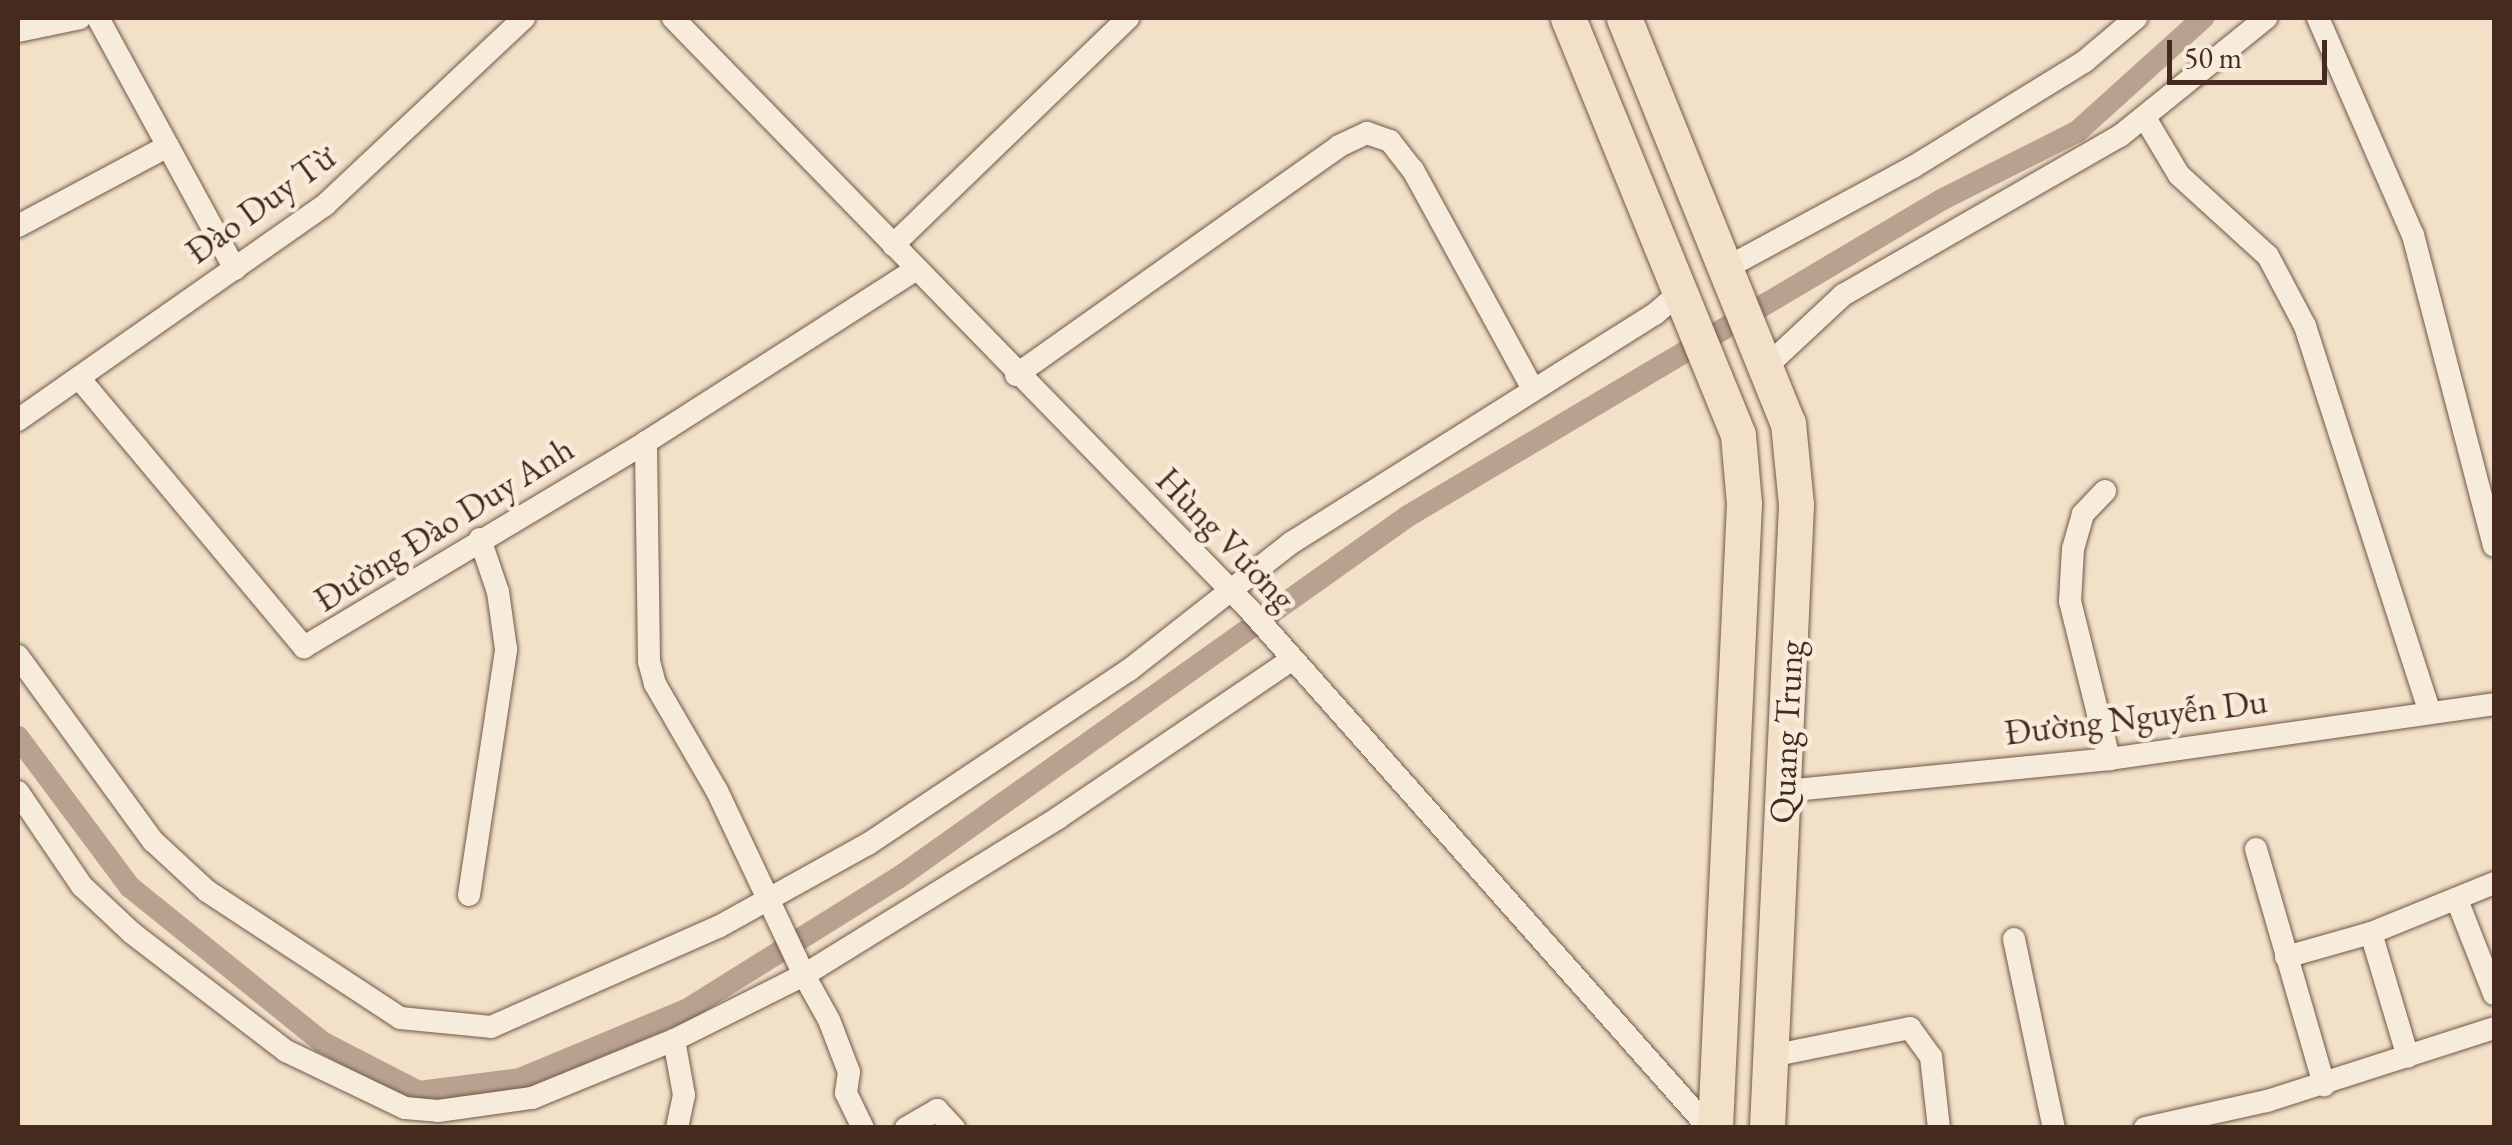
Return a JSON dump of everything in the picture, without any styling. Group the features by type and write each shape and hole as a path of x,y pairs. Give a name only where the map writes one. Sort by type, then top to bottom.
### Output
{"highway":[{"path":"1568,18 1683,296"},
{"path":"1631,20 1731,275"},
{"name":"Quang Trung","path":"1731,275 1788,423 1796,505 1767,1128"},
{"name":"Quang Trung","path":"1683,296 1738,435 1744,502 1712,1128"},
{"path":"1738,676 1789,681"}],"street":[{"path":"18,32 80,18"},
{"path":"98,18 235,269"},
{"name":"Đào Duy Từ","path":"18,420 235,269 374,164 524,18"},
{"name":"Hùng Vương","path":"673,18 1016,375 1241,600 1712,1128"},
{"path":"893,245 1128,18"},
{"path":"2096,18 2114,35"},
{"path":"1731,275 2085,61 2136,18"},
{"path":"1763,354 1843,295 2145,118 2266,18"},
{"path":"2318,18 2413,234 2494,546"},
{"path":"2145,118 2179,175 2268,256 2305,326 2428,710"},
{"path":"1016,375 1339,146 1368,134 1390,141 1413,170 1533,389"},
{"path":"18,226 168,146"},
{"name":"Đường Đào Duy Anh","path":"78,378 304,647 646,442 916,269"},
{"path":"18,656 152,842 235,910 400,1018 457,1028 502,1024 772,903 884,834 1241,600 1291,544 1683,296"},
{"path":"646,442 649,662 655,684 772,903 802,972 829,1020 849,1072 846,1093 863,1128"},
{"path":"2105,491 2083,514 2072,549 2070,601 2110,758"},
{"path":"468,895 506,649 498,592 480,539"},
{"path":"18,792 82,886 132,933 286,1051 379,1098 438,1111 520,1102 674,1040 802,972 1058,818 1288,656"},
{"name":"Đường Nguyễn Du","path":"1784,791 2110,758 2428,710 2494,704"},
{"path":"2256,849 2324,1085"},
{"path":"2286,957 2371,933 2494,884"},
{"path":"2457,900 2494,994"},
{"path":"2371,933 2408,1058"},
{"path":"2014,939 2054,1128"},
{"path":"1770,1056 1910,1028 1931,1057 1939,1128"},
{"path":"2145,1128 2324,1085 2494,1028"},
{"path":"674,1040 685,1100 677,1128"},
{"path":"906,1128 937,1110 954,1128"}],"waterway":[{"path":"18,737 130,887 322,1042 419,1092 520,1079 688,1009 898,878 1408,516 1943,199 2078,131 2203,18"}]}
